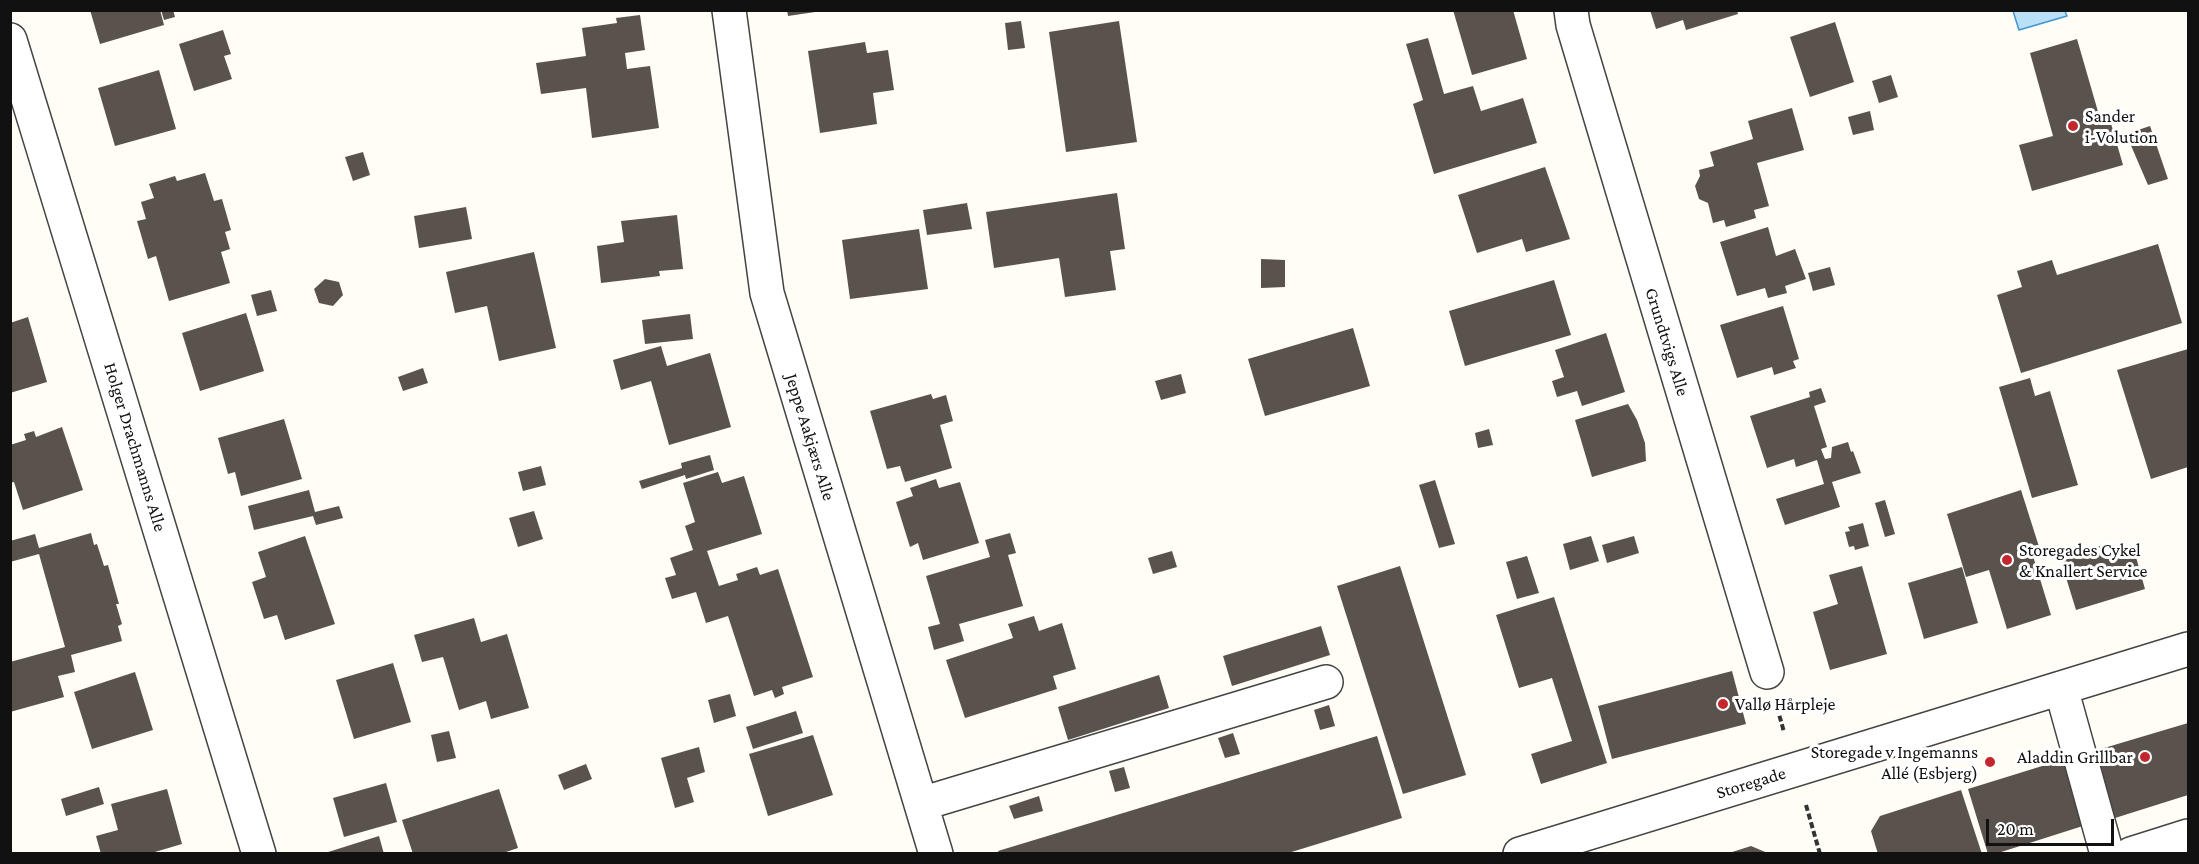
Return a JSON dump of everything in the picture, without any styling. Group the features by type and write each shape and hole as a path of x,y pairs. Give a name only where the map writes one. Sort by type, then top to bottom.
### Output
{"street":[{"name":"Jeppe Aakjærs Alle","path":"729,10 767,293 936,854"},
{"name":"Grundtvigs Alle","path":"1571,10 1576,36 1767,672"},
{"name":"Holger Drachmanns Alle","path":"10,40 259,854"},
{"name":"Storegade","path":"1520,854 2188,649"},
{"path":"921,804 1326,682"},
{"path":"2061,688 2107,854"},
{"path":"2131,854 2188,836"}],"water":[{"path":"2013,11 2065,11 2067,16 2019,30"}],"building":[{"path":"90,10 160,10 164,25 100,44"},
{"path":"161,10 173,10 175,17 164,20"},
{"path":"787,10 815,10 815,12 788,16"},
{"path":"1453,10 1513,10 1527,59 1472,75"},
{"path":"1650,10 1737,10 1738,14 1686,30 1683,20 1656,29"},
{"path":"640,15 645,50 625,53 627,69 650,66 659,128 592,138 586,88 541,94 536,63 586,56 582,28 617,23 616,18"},
{"path":"1021,21 1025,48 1008,50 1005,23"},
{"path":"1119,21 1137,142 1066,152 1049,32"},
{"path":"1835,22 1854,82 1810,97 1790,37"},
{"path":"223,30 231,54 224,56 232,79 194,91 179,44"},
{"path":"1428,38 1444,94 1473,86 1481,111 1523,98 1537,143 1434,174 1413,104 1423,100 1406,44"},
{"path":"2077,39 2101,122 2110,120 2123,165 2032,191 2019,145 2053,136 2030,53"},
{"path":"865,42 867,53 888,50 894,90 873,93 877,124 820,133 808,51"},
{"path":"159,70 176,129 115,146 98,88"},
{"path":"1891,75 1898,97 1879,103 1872,81"},
{"path":"1792,108 1804,150 1757,163 1769,206 1754,210 1756,218 1726,227 1724,220 1713,223 1708,203 1699,199 1695,186 1700,176 1699,170 1714,166 1710,152 1753,139 1748,121"},
{"path":"1870,111 1874,130 1853,135 1848,117"},
{"path":"2150,126 2168,179 2148,185 2126,134"},
{"path":"363,152 370,175 353,181 345,157"},
{"path":"1545,167 1570,239 1526,252 1522,239 1477,253 1458,195"},
{"path":"205,173 214,201 222,199 231,230 225,232 230,249 221,252 230,283 169,301 156,256 148,259 137,221 146,219 141,202 154,198 149,184 175,176 177,181"},
{"path":"1117,193 1125,249 1110,251 1116,290 1065,297 1059,258 994,268 986,212"},
{"path":"967,203 972,229 927,235 923,210"},
{"path":"466,207 472,239 419,248 414,216"},
{"path":"677,215 683,269 659,271 660,276 601,283 597,246 624,242 621,221"},
{"path":"1768,227 1776,256 1795,249 1806,279 1785,286 1787,293 1768,298 1765,288 1737,296 1720,242"},
{"path":"919,229 928,289 850,299 842,240"},
{"path":"2158,244 2182,323 2021,373 1997,295 2022,287 2017,271 2052,260 2057,275"},
{"path":"534,252 556,348 499,361 487,306 455,313 446,272"},
{"path":"1261,259 1285,260 1285,287 1261,288"},
{"path":"1830,267 1835,285 1813,291 1808,273"},
{"path":"325,279 339,282 343,295 333,306 319,303 314,289"},
{"path":"1554,280 1571,335 1465,366 1449,311"},
{"path":"271,290 277,311 257,316 251,295"},
{"path":"1783,306 1799,359 1793,361 1796,368 1774,375 1772,367 1737,378 1720,325"},
{"path":"246,313 264,371 200,391 182,333"},
{"path":"690,314 693,339 645,344 642,320"},
{"path":"28,317 47,382 10,393 10,323"},
{"path":"1353,328 1370,386 1265,416 1248,359"},
{"path":"1606,333 1625,392 1582,406 1577,391 1557,397 1552,381 1564,377 1555,350"},
{"path":"661,346 667,366 710,353 731,427 669,445 651,381 621,390 613,360"},
{"path":"2188,349 2188,467 2151,479 2117,370"},
{"path":"423,368 428,383 403,391 398,377"},
{"path":"1181,374 1186,393 1161,400 1155,381"},
{"path":"2030,378 2035,396 2050,391 2078,485 2032,498 1999,387"},
{"path":"1821,388 1826,402 1814,406 1827,447 1821,449 1825,459 1831,458 1832,447 1848,442 1861,473 1832,482 1840,507 1785,525 1776,499 1824,484 1817,460 1796,467 1794,459 1767,468 1750,416 1810,397 1809,392"},
{"path":"931,394 933,399 946,395 953,421 940,425 952,468 905,482 900,466 887,469 870,411"},
{"path":"1628,404 1637,420 1645,443 1646,461 1592,477 1575,420"},
{"path":"284,419 302,479 241,496 235,472 228,474 218,438"},
{"path":"62,427 83,490 23,510 14,482 10,483 10,445 26,440 24,434 34,431 36,437"},
{"path":"1489,429 1493,445 1478,448 1475,433"},
{"path":"710,455 714,470 686,479 685,475 642,489 639,481 682,468 681,463"},
{"path":"541,466 546,485 523,491 518,472"},
{"path":"718,472 722,483 744,476 762,534 707,551 719,586 738,580 736,574 757,567 760,575 778,569 813,677 782,687 784,694 775,698 772,690 754,696 728,616 706,623 696,592 672,599 665,578 676,575 670,558 693,550 685,526 695,522 683,483"},
{"path":"936,479 939,488 960,482 979,543 923,560 918,543 910,547 896,502 913,496 910,488"},
{"path":"1435,480 1455,544 1439,548 1419,485"},
{"path":"309,490 315,512 339,506 343,518 316,525 313,516 254,530 248,506"},
{"path":"2021,490 2041,553 2033,556 2051,615 2007,629 1989,570 1966,577 1947,514"},
{"path":"1885,500 1895,534 1885,537 1875,503"},
{"path":"534,511 543,539 518,547 509,518"},
{"path":"1863,523 1869,546 1855,550 1854,546 1849,547 1845,532 1850,531 1848,527"},
{"path":"91,533 104,566 108,565 119,604 116,604 122,624 118,626 122,641 71,655 75,672 58,676 64,697 10,712 10,662 65,647 39,554 10,562 10,541 35,534 39,548"},
{"path":"1010,533 1016,553 1008,555 1023,606 959,624 964,641 934,650 928,627 940,624 926,576 990,557 985,540"},
{"path":"305,536 335,624 285,640 277,615 264,619 252,582 266,577 258,552"},
{"path":"1591,536 1599,561 1570,570 1563,544"},
{"path":"1634,536 1639,553 1607,563 1602,545"},
{"path":"2103,545 2107,558 2134,550 2145,589 2076,610 2060,558"},
{"path":"1172,551 1177,567 1153,574 1148,558"},
{"path":"1527,556 1539,593 1517,599 1506,562"},
{"path":"1400,566 1466,775 1403,794 1337,586"},
{"path":"1862,566 1887,654 1830,670 1813,612 1838,604 1829,575"},
{"path":"1962,567 1978,623 1924,639 1908,583"},
{"path":"1554,597 1607,763 1541,784 1531,754 1572,741 1552,678 1519,688 1496,615"},
{"path":"1034,616 1039,631 1062,623 1076,669 1053,676 1057,689 965,718 946,660 1013,638 1008,624"},
{"path":"474,618 481,642 507,634 529,708 491,719 486,701 459,710 443,657 422,662 414,635"},
{"path":"1321,626 1330,655 1232,686 1223,656"},
{"path":"393,663 411,722 354,739 336,680"},
{"path":"1732,671 1746,724 1612,759 1598,706"},
{"path":"135,672 153,730 92,749 74,692"},
{"path":"1159,675 1169,708 1068,740 1058,707"},
{"path":"730,694 736,716 714,723 708,700"},
{"path":"1329,705 1335,726 1320,730 1314,710"},
{"path":"796,711 803,733 753,749 746,727"},
{"path":"2188,723 2188,795 2115,818 2094,751"},
{"path":"449,731 456,758 437,762 431,735"},
{"path":"1233,733 1240,754 1225,758 1218,738"},
{"path":"813,735 833,795 768,816 749,754"},
{"path":"1377,736 1402,818 1285,854 999,854 998,851"},
{"path":"699,747 705,772 687,778 694,802 675,808 661,758"},
{"path":"2068,758 2089,824 1995,854 1988,854 1968,789"},
{"path":"586,764 592,779 564,790 558,775"},
{"path":"1124,767 1130,788 1115,792 1109,771"},
{"path":"386,783 397,822 344,837 333,798"},
{"path":"99,787 104,804 66,816 61,799"},
{"path":"167,789 182,844 148,854 101,854 96,836 118,830 111,804"},
{"path":"499,789 518,848 500,854 413,854 402,820"},
{"path":"1961,790 1982,854 1878,854 1871,831 1880,816"},
{"path":"1039,796 1043,811 1014,819 1009,806"},
{"path":"379,836 384,854 325,854 325,853"},
{"path":"1751,846 1770,854 1729,854 1729,853"}],"place":[{"name":"Sander i-Volution","path":"2073,126"},
{"name":"Storegades Cykel & Knallert Service","path":"2007,560"},
{"name":"Vallø Hårpleje","path":"1723,704"},
{"name":"Aladdin Grillbar","path":"2145,757"},
{"name":"Storegade v Ingemanns Allé (Esbjerg)","path":"1990,762"}]}
